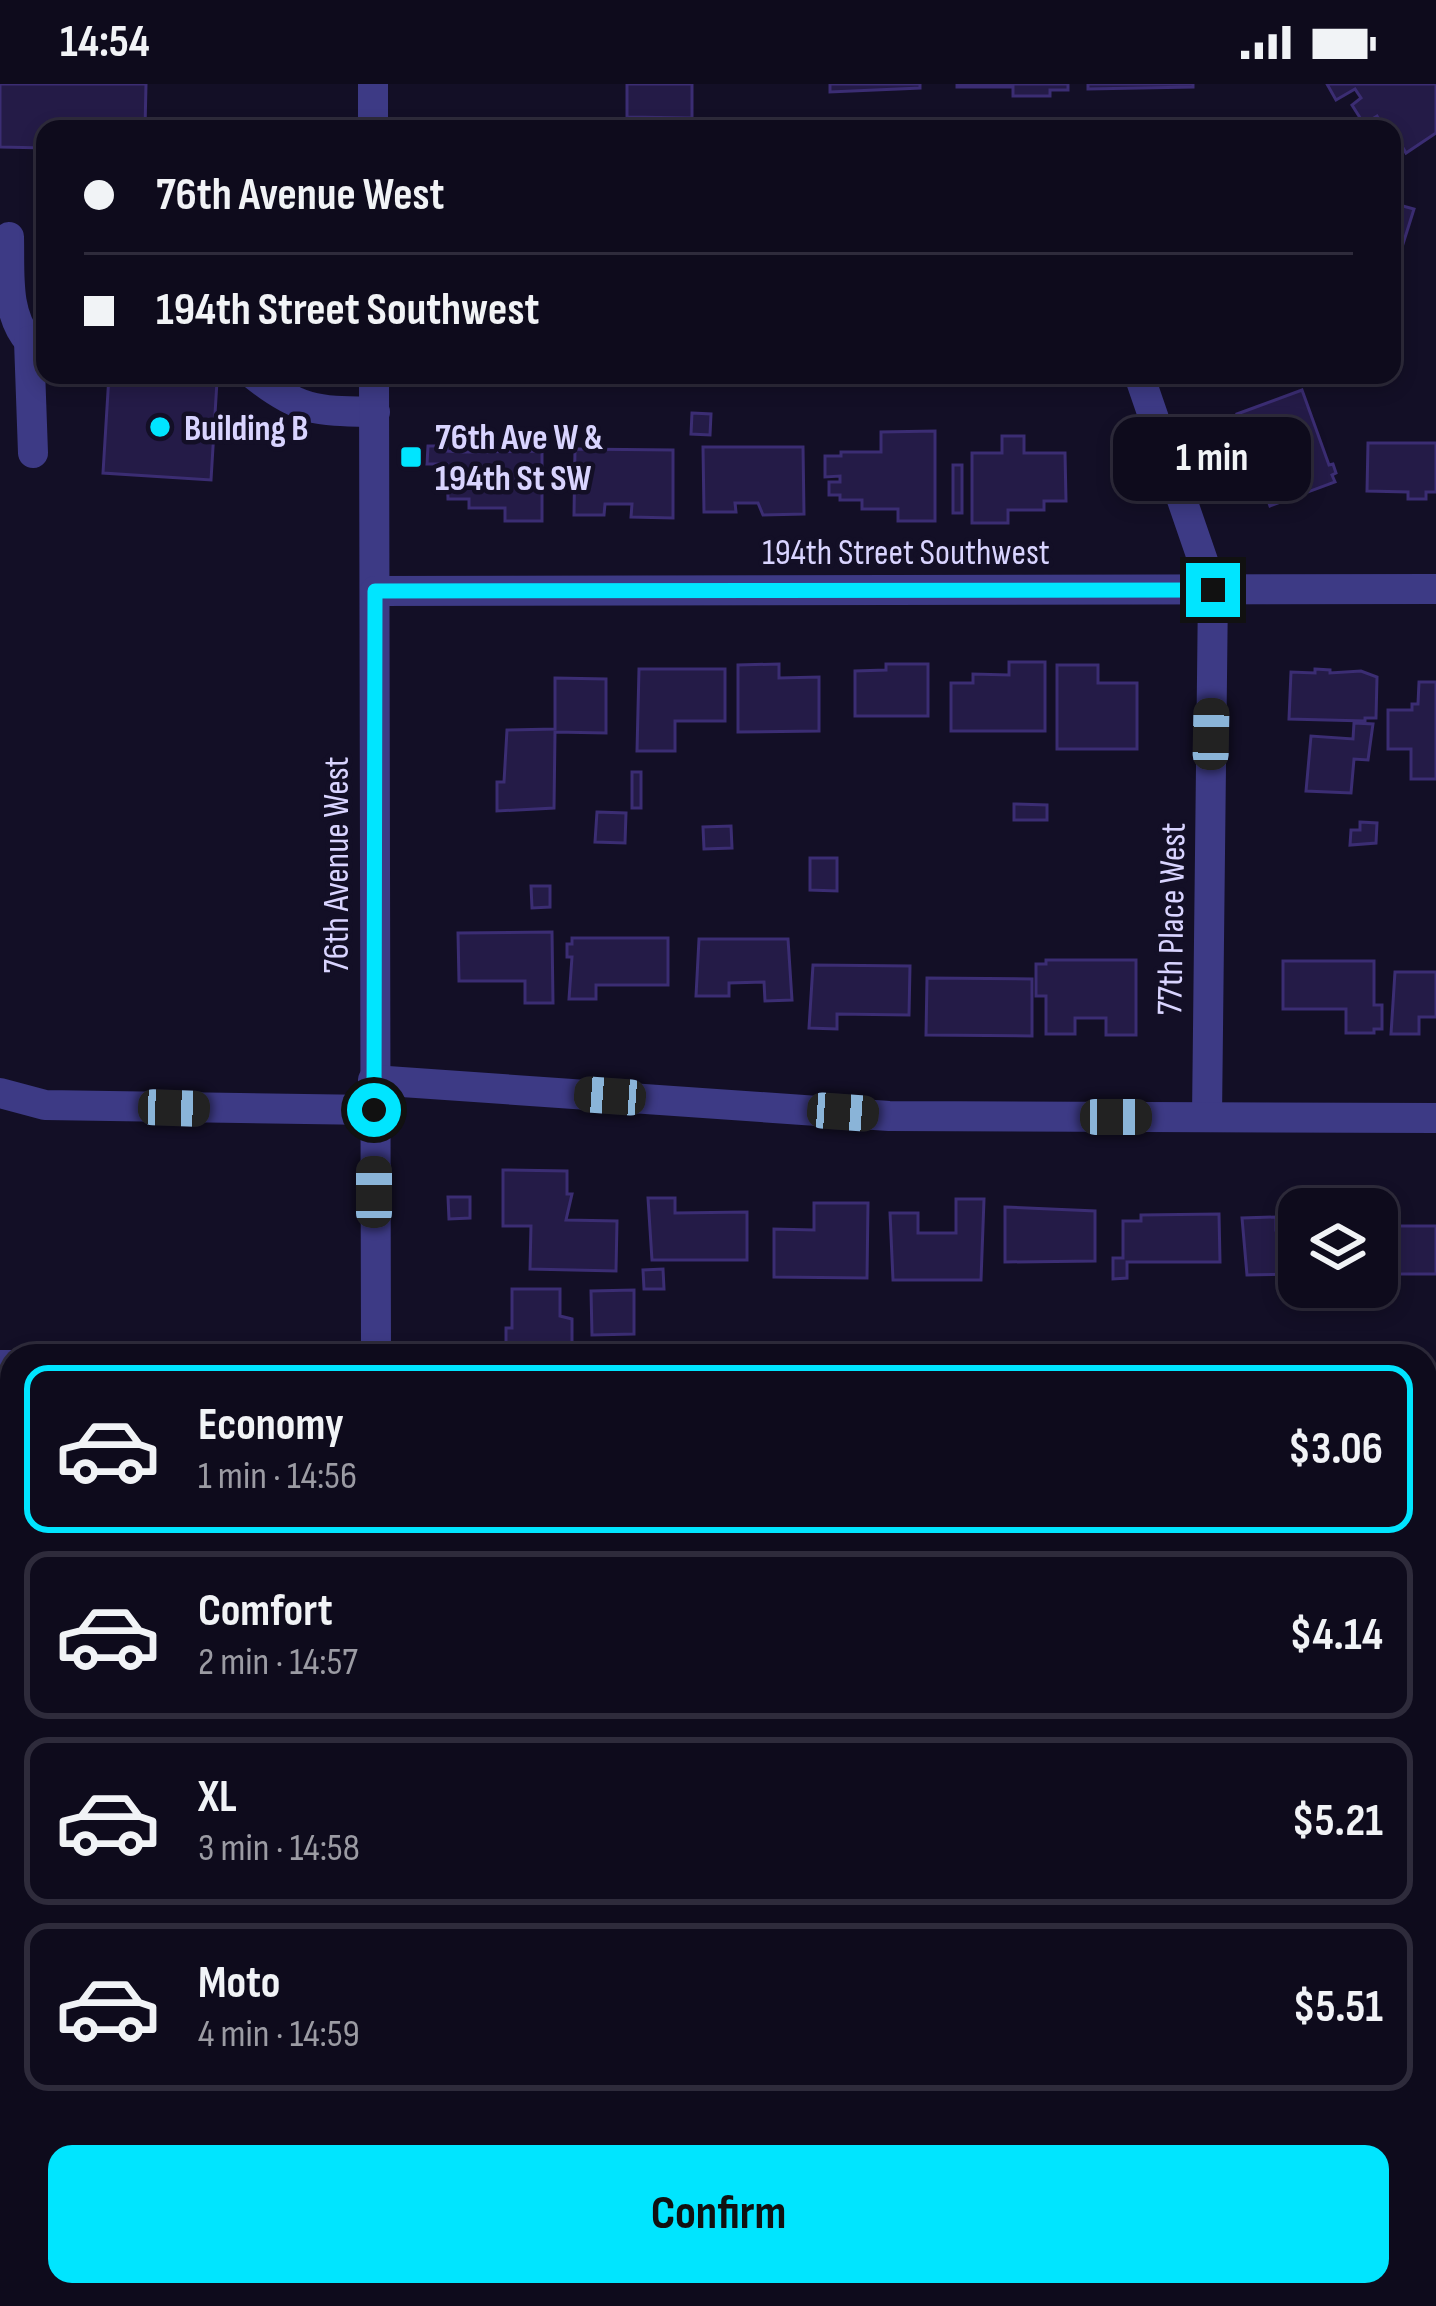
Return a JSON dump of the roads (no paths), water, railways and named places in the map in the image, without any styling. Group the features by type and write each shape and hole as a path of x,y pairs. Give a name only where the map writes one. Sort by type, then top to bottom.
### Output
{"street":[{"path":"373,84 373,120"},
{"path":"9,237 13,314 18,329 36,339"},
{"path":"32,453 36,363"},
{"path":"266,384 294,404 325,412 375,412"},
{"name":"76th Avenue West","path":"374,384 376,1344"},
{"name":"77th Place West","path":"1142,384 1213,590 1207,1117"},
{"name":"194th Street Southwest","path":"375,591 1436,589"},
{"path":"0,1093 46,1105 373,1095 889,1116 1436,1118"}],"place":[{"name":"Building B","path":"160,427"},
{"name":"76th Ave W & 194th St SW","path":"411,457"}]}
